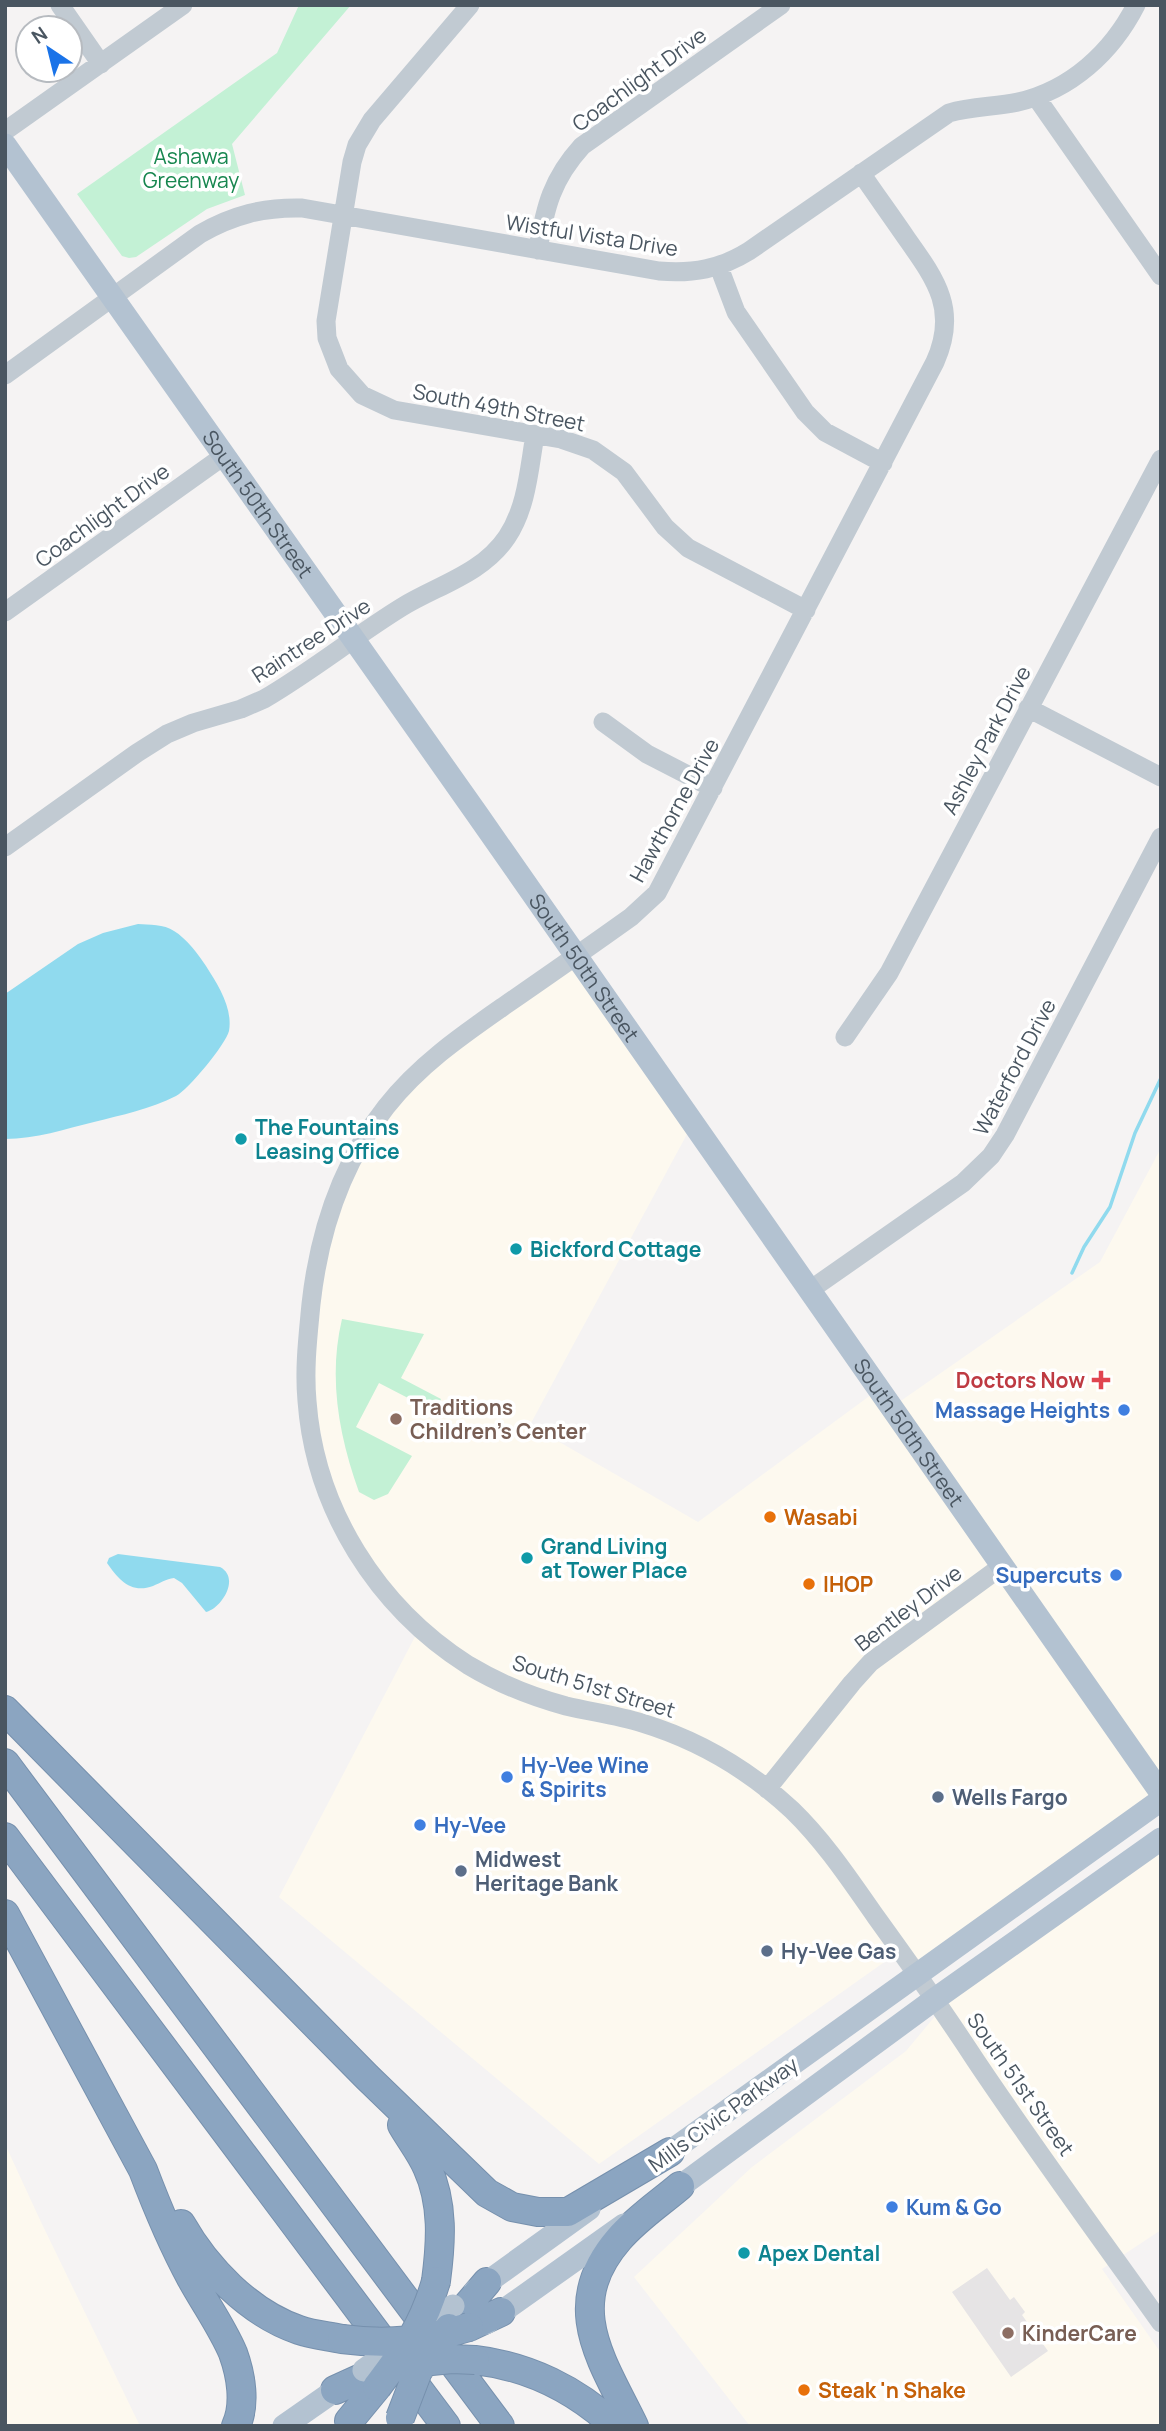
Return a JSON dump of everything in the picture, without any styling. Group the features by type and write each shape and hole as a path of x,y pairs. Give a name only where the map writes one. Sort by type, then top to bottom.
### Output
{"highway":[{"path":"5,1710 367,2077 487,2193 512,2207 538,2212 568,2212 670,2152"},
{"path":"5,1763 500,2426"},
{"path":"5,1837 446,2426"},
{"path":"5,1914 143,2170 159,2213 183,2262 233,2353 240,2384 241,2414 236,2426"},
{"path":"367,2077 400,2121 427,2167 438,2200 441,2239 436,2281 416,2359"},
{"path":"143,2170 169,2204 193,2245 222,2280 260,2309 299,2330 370,2343 416,2359 475,2360 534,2375 571,2392 615,2426"},
{"path":"634,2426 591,2332 589,2305 598,2270 619,2239 680,2186"},
{"path":"345,2423 416,2359 487,2282"},
{"path":"335,2390 416,2359 501,2312"}],"main road":[{"name":"South 50th Street","path":"5,145 1161,1793"},
{"name":"Mills Civic Parkway","path":"487,2282 1161,1800"},
{"name":"Mills Civic Parkway","path":"501,2312 680,2186 934,1999 1161,1839"},
{"path":"284,2426 335,2390"}],"street":[{"path":"60,5 101,64"},
{"path":"5,131 183,5"},
{"name":"South 49th Street","path":"470,5 364,131 357,145 326,321 332,354 349,383 362,395 394,410 574,442 610,460 630,479 675,539 806,610"},
{"name":"Coachlight Drive","path":"538,250 549,196 558,177 582,146 781,5"},
{"name":"Wistful Vista Drive","path":"5,375 200,234 239,215 280,208 302,208 659,271 685,273 719,267 749,251 949,113 962,109 999,106 1036,97 1058,87 1094,62 1118,35 1136,5"},
{"path":"1036,97 1161,275"},
{"name":"Hawthorne Drive","path":"314,1279 327,1221 341,1182 368,1131 387,1105 433,1058 631,917 657,893 941,350 945,314 936,281 861,173"},
{"path":"719,267 736,312 805,412 825,432 883,463"},
{"name":"Raintree Drive","path":"5,847 146,747 193,723 241,709 264,699 404,606 479,566 508,537 518,518 535,435"},
{"name":"Coachlight Drive","path":"5,612 225,455"},
{"name":"Ashley Park Drive","path":"845,1037 889,973 1161,459"},
{"path":"1028,708 1161,777"},
{"path":"603,722 647,754 713,788"},
{"name":"Waterford Drive","path":"810,1290 963,1183 992,1156 1161,837"},
{"name":"South 51st Street","path":"314,1279 307,1358 310,1431 320,1471 338,1520 374,1580 396,1606 445,1649 472,1667 502,1683 555,1702 642,1723 676,1735 736,1767 767,1789 818,1837 1161,2323"},
{"name":"Bentley Drive","path":"767,1789 871,1662 1002,1566"}],"shaded area":[{"path":"576,956 693,1123 530,1425 698,1522 879,1389 892,1407 1100,1262 1161,1148 1161,1800 917,1974 900,1951 599,2164 279,1897 419,1629 374,1579 310,1431 320,1252 387,1105"},
{"path":"1161,1839 1161,2230 1102,2269 1161,2353 1161,2426 750,2426 634,2277 752,2167 906,2051 941,2009"},
{"path":"5,2144 41,2222 140,2426 5,2426"},
{"name":"KinderCare","path":"987,2268 1010,2300 1014,2297 1025,2312 1022,2315 1048,2351 1011,2377 952,2292"}],"green space":[{"name":"Ashawa Greenway","path":"299,5 351,5 232,144 245,195 207,209 136,257 122,256 77,194 277,53"},
{"path":"342,1319 424,1334 401,1378 441,1399 435,1412 379,1383 356,1427 412,1456 388,1494 374,1500 359,1492 341,1428 336,1363"}],"water":[{"path":"138,924 161,926 174,931 188,942 203,962 220,989 229,1014 229,1031 221,1046 182,1092 166,1101 50,1133 5,1139 5,994 78,944 103,933"},
{"path":"118,1554 220,1567 229,1578 227,1592 212,1610 206,1612 182,1583 174,1578 145,1588 132,1587 121,1580 107,1563 109,1558"}],"waterway":[{"path":"1072,1273 1084,1247 1110,1207 1135,1133 1161,1078"}],"place":[{"name":"The Fountains Leasing Office","path":"241,1139"},
{"name":"Bickford Cottage","path":"516,1249"},
{"name":"Doctors Now","path":"1101,1380"},
{"name":"Massage Heights","path":"1124,1410"},
{"name":"Traditions Children's Center","path":"396,1419"},
{"name":"Wasabi","path":"770,1517"},
{"name":"Grand Living at Tower Place","path":"527,1558"},
{"name":"Supercuts","path":"1116,1575"},
{"name":"IHOP","path":"809,1584"},
{"name":"Hy-Vee Wine & Spirits","path":"507,1777"},
{"name":"Wells Fargo","path":"938,1797"},
{"name":"Hy-Vee","path":"420,1825"},
{"name":"Midwest Heritage Bank","path":"461,1871"},
{"name":"Hy-Vee Gas","path":"767,1951"},
{"name":"Kum & Go","path":"892,2207"},
{"name":"Apex Dental","path":"744,2253"},
{"name":"KinderCare","path":"1008,2333"},
{"name":"Steak 'n Shake","path":"804,2390"}]}
